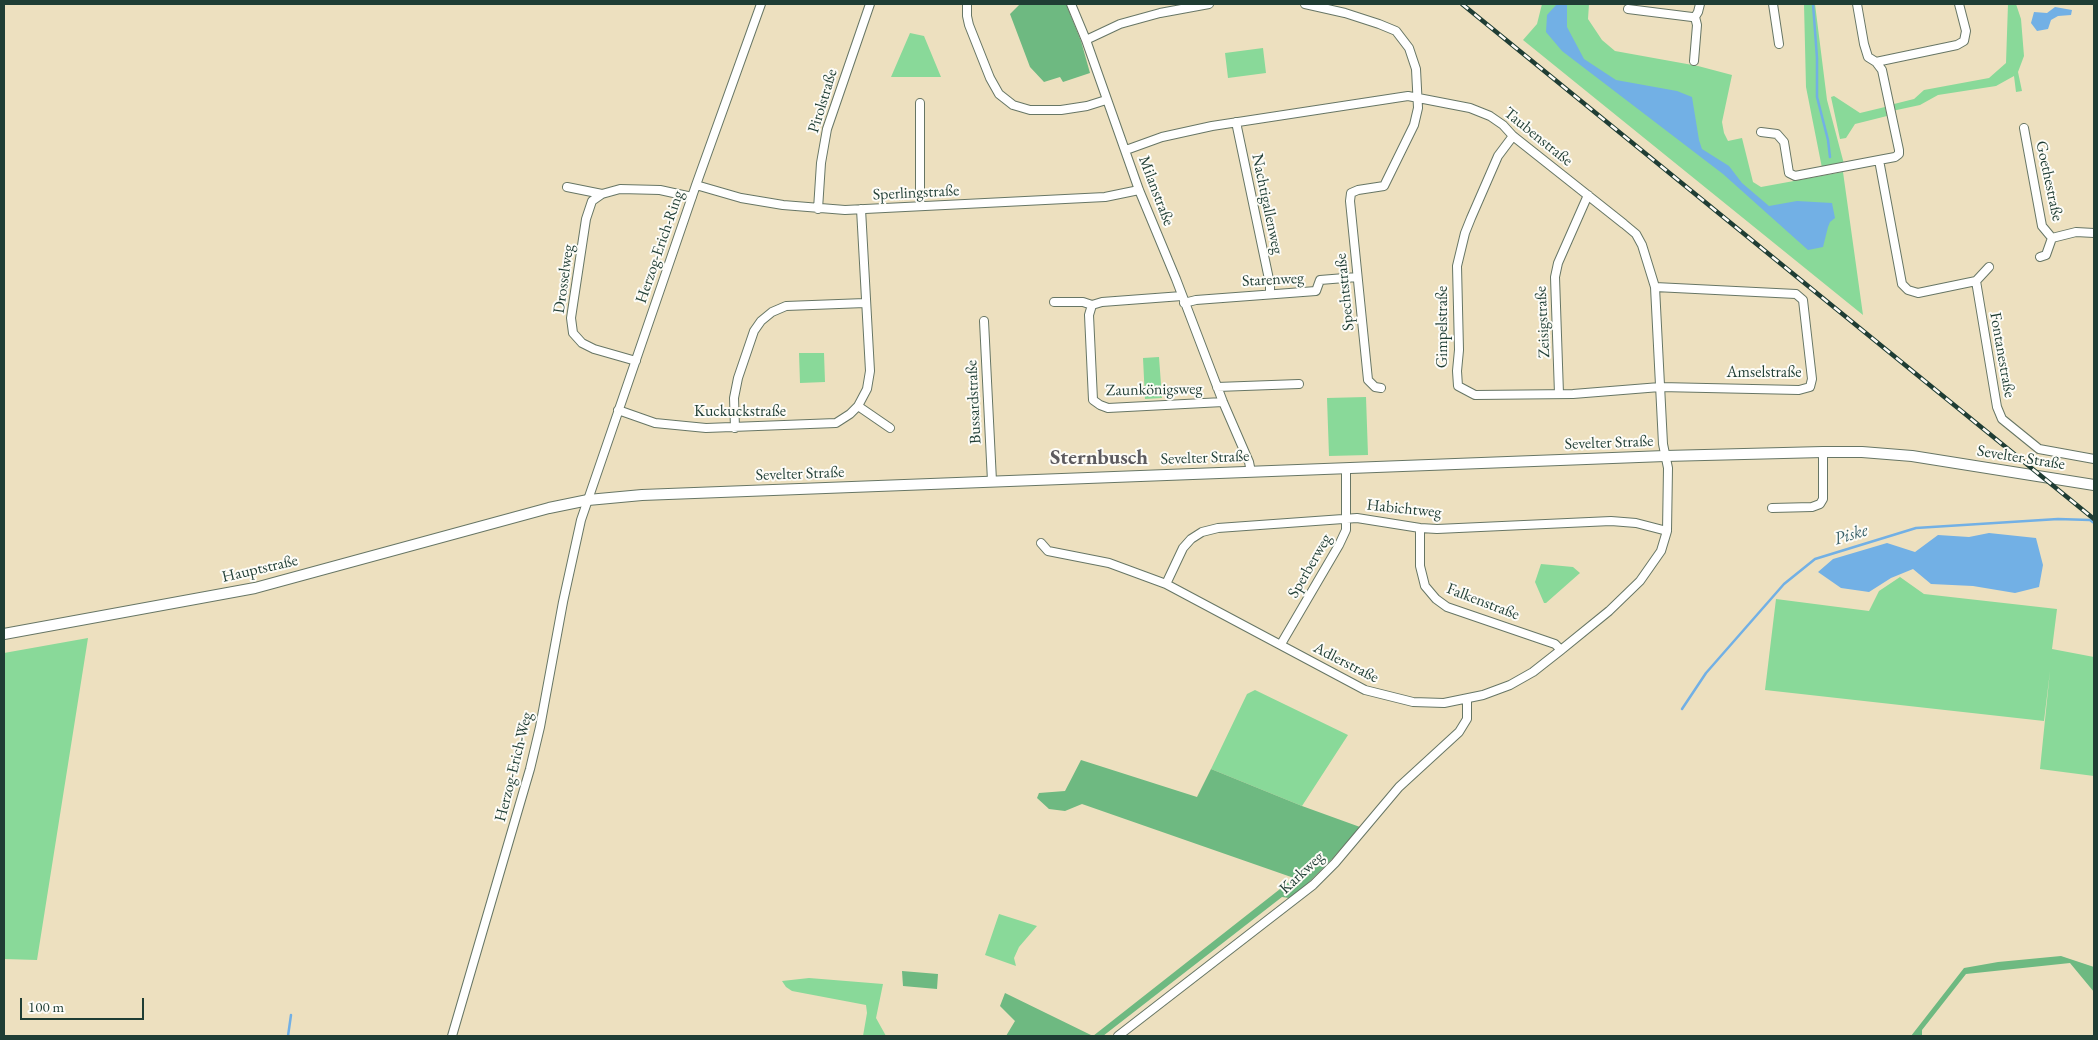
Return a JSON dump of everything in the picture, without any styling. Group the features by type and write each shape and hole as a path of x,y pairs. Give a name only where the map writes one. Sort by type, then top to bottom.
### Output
{"street":[{"name":"Herzog-Erich-Ring","path":"588,500 760,4"},
{"name":"Pirolstraße","path":"818,209 821,163 827,129 870,4"},
{"path":"967,4 969,25 990,78 999,94 1013,105 1030,110 1062,110 1106,100"},
{"name":"Milanstraße","path":"1071,4 1086,40 1139,190 1223,402 1249,462 1251,472"},
{"path":"1158,4 1160,13"},
{"path":"1086,40 1120,24 1160,13 1209,4"},
{"path":"1305,4 1380,24 1396,32 1409,48 1416,69 1418,97"},
{"path":"1694,61 1697,25 1695,16 1700,4"},
{"path":"1773,4 1779,44"},
{"path":"1761,132 1777,134 1784,142 1789,173 1795,176 1895,157 1899,154 1882,70 1876,62 1868,57 1857,4"},
{"path":"1876,62 1957,45 1964,41 1966,30 1959,4"},
{"path":"1628,9 1695,16"},
{"name":"Taubenstraße","path":"1126,150 1162,137 1236,122 1408,96 1457,105 1490,116 1636,234 1642,244 1655,288 1665,456"},
{"name":"Spechtstraße","path":"1381,388 1375,387 1368,380 1350,201 1351,193 1384,186 1414,125 1418,97"},
{"path":"920,103 920,206"},
{"name":"Nachtigallenweg","path":"1236,122 1270,284 1270,293"},
{"name":"Goethestraße","path":"2024,128 2042,226 2052,238"},
{"name":"Gimpelstraße","path":"1513,136 1498,156 1471,218 1465,233 1457,266 1458,386 1475,395 1559,394 1660,387"},
{"path":"1879,160 1902,284 1908,290 1918,293 1976,281 1989,267"},
{"name":"Sperlingstraße","path":"696,185 741,198 783,206 818,209 861,209 1106,197 1139,190"},
{"path":"567,187 602,194 620,189 640,188 692,198"},
{"name":"Drosselweg","path":"602,194 592,201 586,219 571,318 573,333 582,342 594,349 636,361"},
{"name":"Zeisigstraße","path":"1559,394 1555,277 1558,263 1588,195"},
{"name":"Kuckuckstraße","path":"618,410 655,423 706,428 836,423 850,414 858,406 867,390 870,371 861,209"},
{"name":"Goethestraße","path":"2052,238 2076,232 2094,233"},
{"name":"Goethestraße","path":"2040,257 2046,255 2052,238"},
{"name":"Starenweg","path":"1183,300 1316,291 1320,280 1357,277"},
{"name":"Fontanestraße","path":"1976,281 1997,407 2002,419 2039,449 2094,459"},
{"name":"Amselstraße","path":"1655,288 1796,294 1803,300 1812,379 1810,387 1800,390 1660,387"},
{"path":"1054,302 1083,302 1092,305 1102,302 1183,300"},
{"path":"735,428 734,398 738,378 754,331 761,321 772,312 786,306 865,303"},
{"name":"Zaunkönigsweg","path":"1092,305 1089,315 1093,400 1100,406 1108,408 1223,402"},
{"name":"Bussardstraße","path":"984,321 992,481"},
{"path":"1217,387 1299,384"},
{"path":"858,406 890,428"},
{"path":"1772,508 1812,507 1820,504 1822,499 1823,452"},
{"name":"Sevelter Straße","path":"519,515 588,500 642,495 1665,456 1823,452 1862,452 1912,456 2094,485"},
{"name":"Adlerstraße","path":"1041,543 1048,551 1109,563 1166,584 1349,682 1380,695 1413,702 1444,703 1467,699 1510,685 1533,672 1609,611 1640,581 1661,551 1667,531 1668,468 1665,456"},
{"name":"Sperberweg","path":"1280,644 1346,530 1346,468"},
{"name":"Herzog-Erich-Weg","path":"452,1036 532,760 563,602 581,520 588,500"},
{"name":"Hauptstraße","path":"4,634 255,588 519,515"},
{"name":"Habichtweg","path":"1166,584 1183,548 1191,539 1202,532 1218,528 1357,518 1420,528 1611,521 1636,523 1667,531"},
{"name":"Falkenstraße","path":"1420,528 1420,566 1426,586 1436,599 1447,606 1555,644 1561,650"},
{"name":"Karkweg","path":"1118,1036 1312,885 1335,862 1385,802 1459,732 1467,719 1467,699"}],"green space":[{"path":"1020,4 1066,4 1081,41 1090,73 1063,82 1060,77 1044,82 1030,67 1010,14"},
{"path":"1542,4 1589,4 1588,19 1602,40 1615,51 1698,66 1732,75 1722,122 1724,133 1728,141 1742,138 1753,182 1761,187 1843,172 1863,315 1523,40 1537,24"},
{"path":"1804,4 1815,4 1827,100 1844,164 1822,168 1806,87"},
{"path":"2008,4 2016,4 2021,19 2024,56 2018,72 2022,91 2016,92 2014,76 1996,86 1938,95 1920,105 1892,111 1890,105 1914,99 1924,90 1989,78 2006,63"},
{"path":"910,33 924,36 941,77 891,77"},
{"path":"1263,48 1266,73 1228,78 1225,53"},
{"path":"1834,96 1860,113 1885,107 1887,116 1855,124 1846,138 1840,139 1831,97"},
{"path":"799,353 824,353 825,382 800,383"},
{"path":"1159,357 1162,398 1145,399 1143,358"},
{"path":"1366,397 1368,455 1329,456 1327,398"},
{"path":"1541,564 1573,567 1580,573 1544,603 1535,582"},
{"path":"1900,577 1924,594 2057,609 2052,649 2094,657 2094,776 2040,769 2050,671 2044,721 1765,690 1776,599 1869,611 1879,591"},
{"path":"88,638 37,960 4,959 4,653"},
{"path":"1255,690 1348,735 1302,806 1211,769 1247,694"},
{"path":"1081,760 1197,797 1211,769 1360,827 1305,886 1289,898 1282,897 1103,1036 1093,1036 1294,878 1082,804 1065,811 1049,809 1037,798 1039,793 1065,791"},
{"path":"999,914 1037,926 1019,947 1014,958 1016,966 985,955"},
{"path":"2061,956 2094,967 2094,992 2070,963 1966,974 1922,1030 1922,1036 1911,1036 1964,968 1998,962"},
{"path":"902,971 938,974 937,989 903,986"},
{"path":"809,978 883,984 876,1018 886,1036 863,1036 867,1013 866,1005 792,991 782,981"},
{"path":"1005,993 1093,1036 1006,1036 1015,1021 1000,1006"}],"water":[{"path":"1557,4 1567,4 1567,27 1584,59 1616,80 1677,91 1692,97 1702,149 1729,166 1742,183 1769,206 1797,201 1832,203 1835,218 1830,222 1823,247 1808,250 1723,174 1562,51 1546,32 1547,15"},
{"path":"2055,7 2072,10 2071,15 2058,16 2051,20 2048,29 2037,31 2031,23 2034,12 2047,13"},
{"path":"1989,533 2036,538 2043,565 2039,587 2015,593 1973,586 1931,584 1913,569 1891,578 1869,592 1841,588 1818,572 1833,559 1887,543 1915,552 1938,535 1969,537"}],"waterway":[{"path":"1813,4 1817,58 1817,97 1828,140 1830,157"},
{"name":"Piske","path":"1682,709 1706,673 1784,584 1815,559 1916,528 2058,519 2090,520 2094,523"},
{"path":"288,1036 291,1015"}],"railway":[{"path":"1462,4 2094,519"}],"district":[{"name":"Sternbusch","path":"1099,458"}]}
